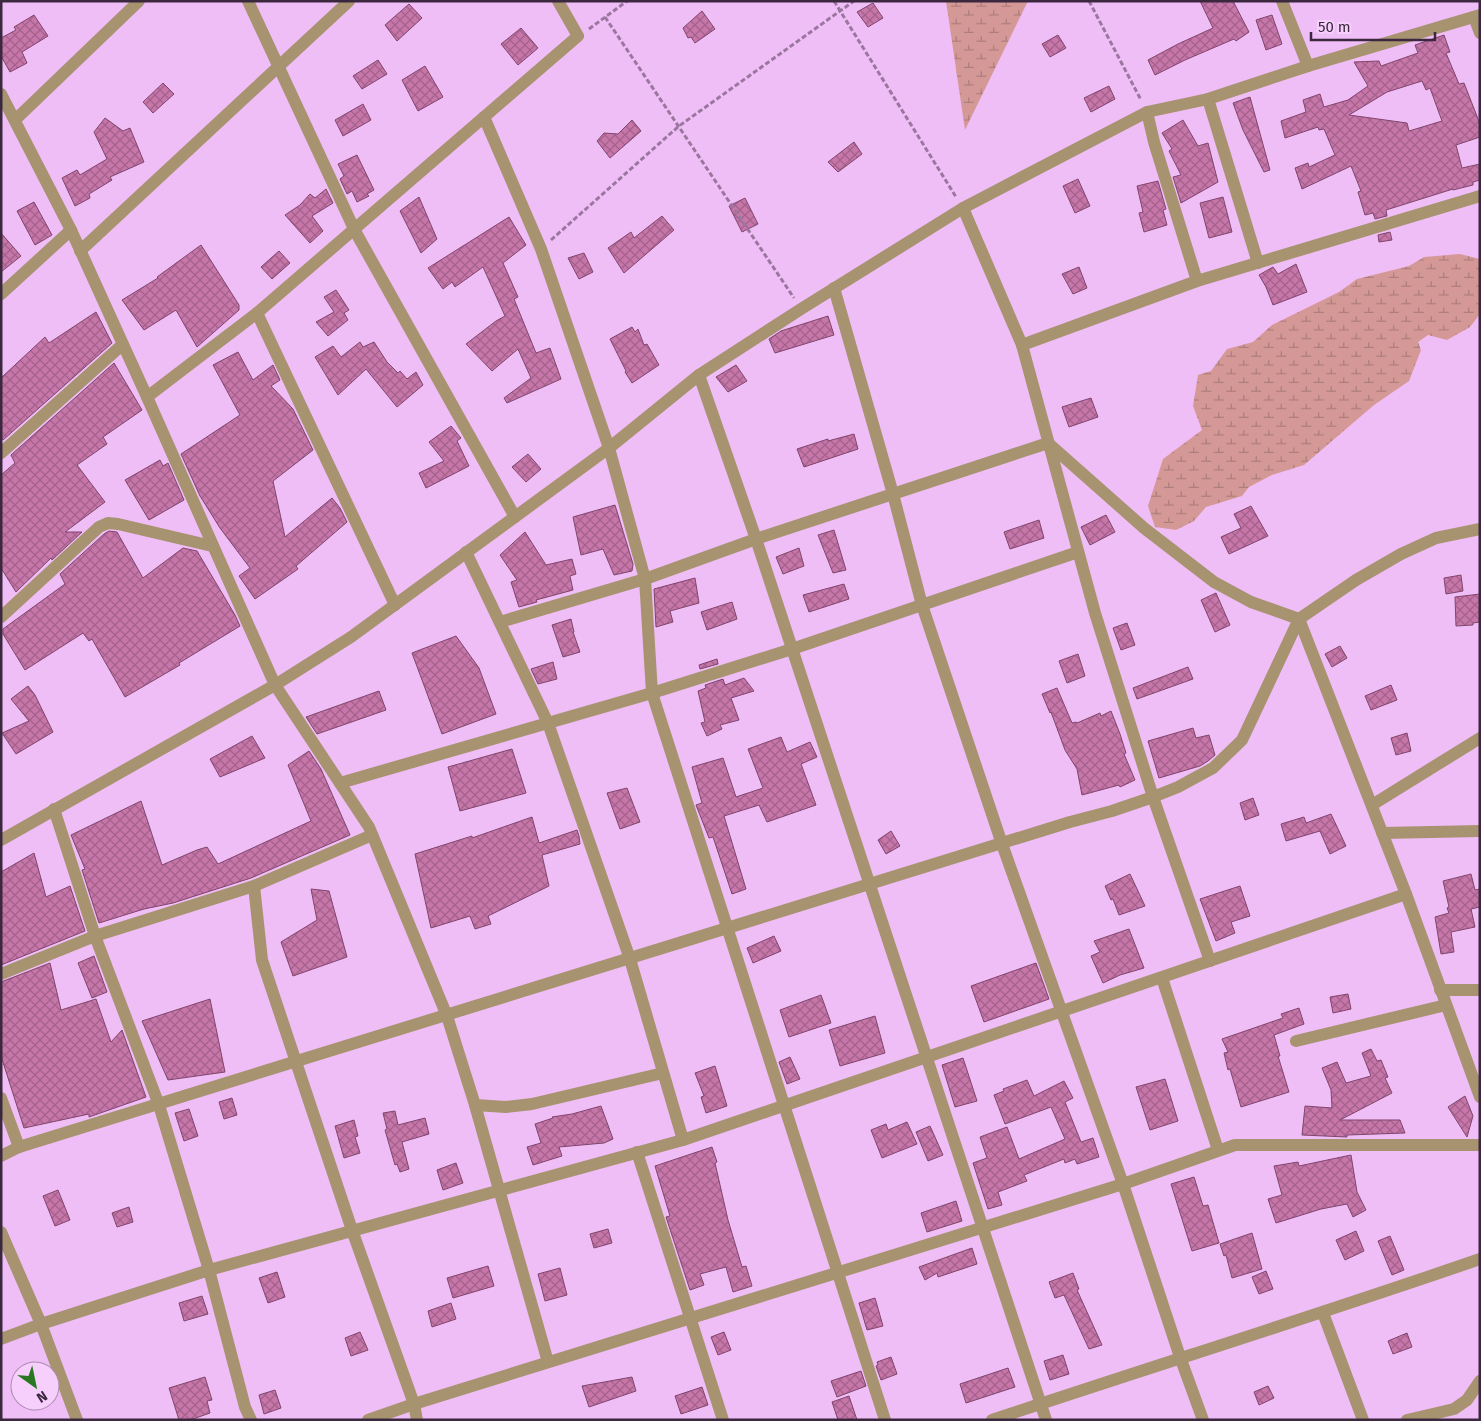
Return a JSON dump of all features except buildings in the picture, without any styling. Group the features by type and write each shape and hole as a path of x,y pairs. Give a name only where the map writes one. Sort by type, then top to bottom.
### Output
{"street":[{"path":"15,120 139,1"},
{"path":"248,1 355,231 515,517"},
{"path":"80,252 349,1"},
{"path":"147,397 257,313 355,231 578,36 558,1"},
{"path":"1282,1 1308,66"},
{"path":"1,840 275,685 352,637 609,448 699,375 963,208 1147,112 1208,99 1308,66 1477,16 1480,33"},
{"path":"2,97 71,230 275,685 369,827 447,1016 475,1105 548,1362"},
{"path":"1208,99 1258,263"},
{"path":"1147,112 1154,142 1197,281"},
{"path":"484,117 541,249 609,448 645,579 652,693 884,1420"},
{"path":"1022,345 1197,281 1479,197"},
{"path":"963,208 1022,345 1095,613 1153,797 1210,961"},
{"path":"1,294 71,230"},
{"path":"834,288 893,494 922,605 1002,844 1123,1184 1180,1358 1203,1420"},
{"path":"257,313 395,605"},
{"path":"1,453 122,345"},
{"path":"699,375 756,539 1046,1420"},
{"path":"500,622 645,579 756,539 1048,442"},
{"path":"1048,442 1144,528 1214,582 1251,602 1299,619 1406,894 1480,1097"},
{"path":"1,617 99,527 108,523 212,546"},
{"path":"1,1156 19,1147 159,1105 296,1060 447,1016 1070,822 1112,811 1178,787 1213,768 1242,740 1299,619 1356,580 1401,554 1436,538 1480,529"},
{"path":"466,552 548,723 630,959 683,1140"},
{"path":"340,784 652,693 792,649 1078,552"},
{"path":"1372,805 1480,738"},
{"path":"54,809 96,936 159,1105 209,1270 251,1420"},
{"path":"1382,833 1480,831"},
{"path":"1,974 96,936 254,886 372,835"},
{"path":"254,886 262,960 352,1230 414,1404 417,1420"},
{"path":"1,1339 41,1324 209,1270 683,1140 1406,894"},
{"path":"1162,978 1218,1150"},
{"path":"1440,990 1480,990"},
{"path":"1296,1041 1446,1006"},
{"path":"475,1105 506,1107 532,1104 663,1073"},
{"path":"1,1098 19,1147"},
{"path":"368,1420 548,1362 1123,1184 1235,1145 1480,1145"},
{"path":"638,1152 724,1420"},
{"path":"1,1232 41,1324 77,1420"},
{"path":"992,1420 1323,1313 1480,1259"},
{"path":"1323,1313 1363,1420"},
{"path":"1407,1420 1454,1409 1467,1400 1480,1381"}],"path":[{"path":"578,36 626,1"},
{"path":"834,1 842,11 963,208"},
{"path":"541,249 679,126 854,1"},
{"path":"1089,1 1147,112"},
{"path":"605,17 801,309"}],"green space":[{"path":"946,1 1028,1 965,130"},
{"path":"1460,254 1480,259 1480,314 1470,327 1447,340 1428,335 1418,342 1421,350 1409,381 1374,405 1304,465 1272,475 1249,487 1242,496 1206,507 1194,521 1176,530 1155,527 1148,506 1163,459 1202,430 1193,406 1198,375 1211,371 1227,349 1253,342 1272,325 1339,292 1357,279 1409,266 1424,257"}]}
